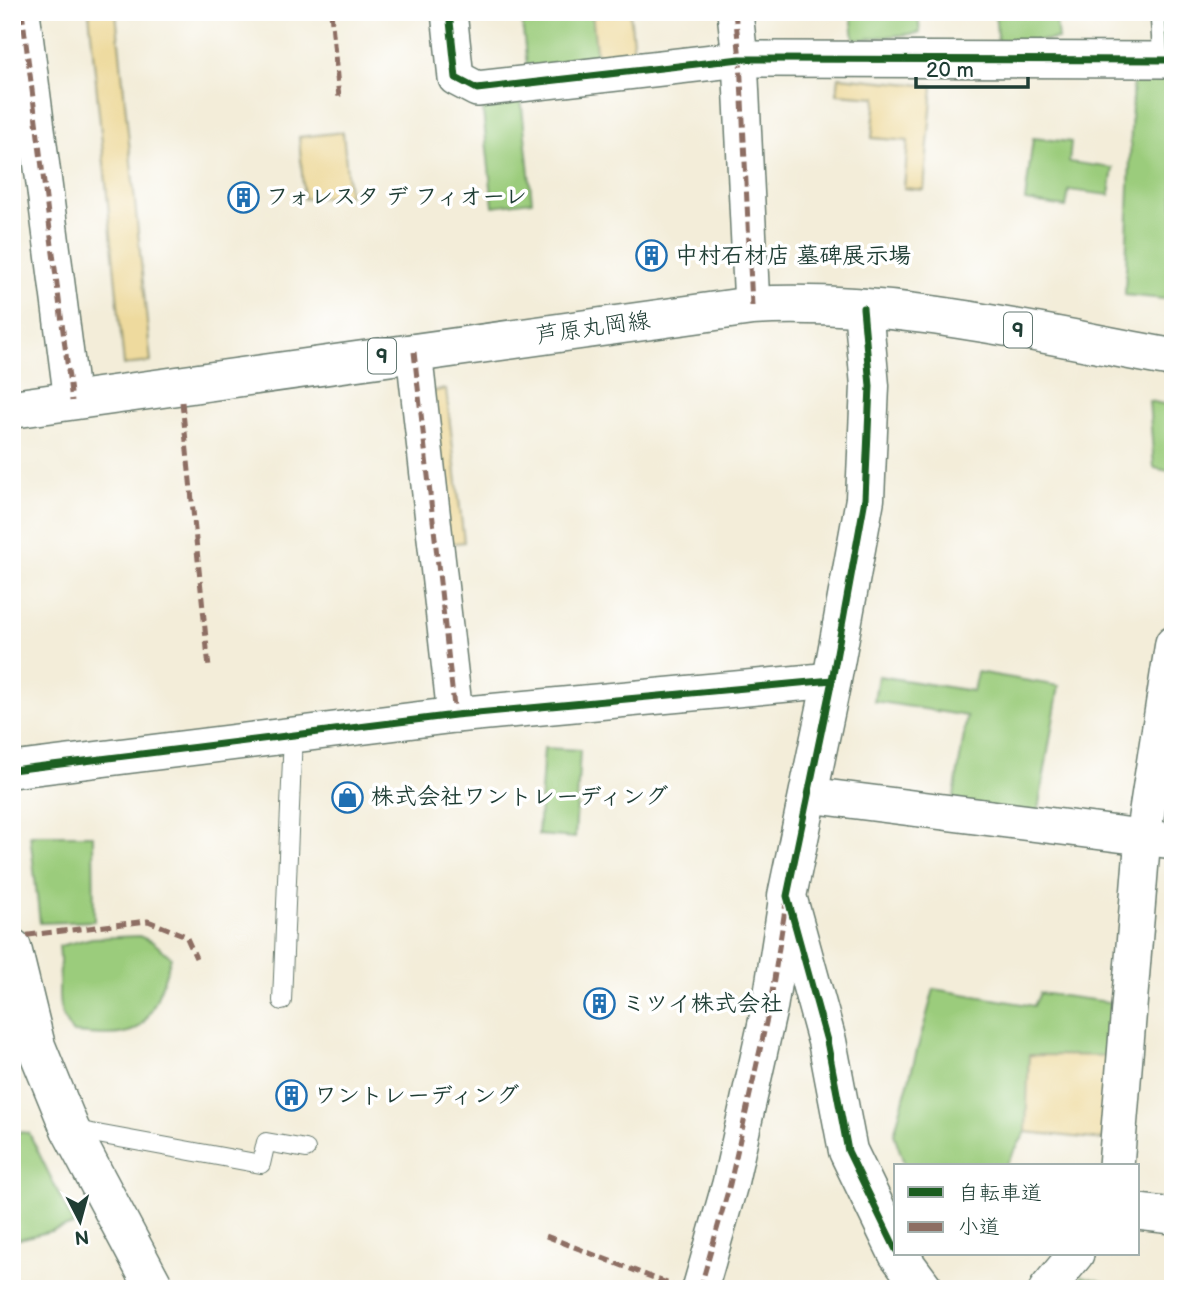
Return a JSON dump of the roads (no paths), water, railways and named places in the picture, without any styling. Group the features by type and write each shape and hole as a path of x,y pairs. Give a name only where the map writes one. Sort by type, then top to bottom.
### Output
{"street":[{"path":"22,12 72,401"},
{"path":"449,12 456,78 477,89 740,59 1172,64 1168,12"},
{"path":"735,12 740,59 752,306"},
{"name":"芦原丸岡線","path":"12,409 752,306 807,304 927,315 1173,358"},
{"path":"700,1289 730,1184 770,1006 787,896 832,680 865,499 870,386 863,308"},
{"path":"414,352 455,715"},
{"path":"1116,1164 1158,839 1173,643"},
{"path":"12,770 455,715 832,680"},
{"path":"809,795 1158,839"},
{"path":"787,896 827,1041 848,1151 894,1246"},
{"path":"13,959 36,1046 70,1129 155,1289"},
{"path":"1140,1212 1173,1216"},
{"path":"900,1256 924,1289"},
{"path":"1047,1289 1074,1256"}],"lane":[{"path":"282,1002 293,735"},
{"path":"70,1129 261,1164 266,1142 306,1149"}],"place":[{"name":"フォレスタ デ フィオーレ","path":"243,197"},
{"name":"中村石材店 墓碑展示場","path":"652,256"},
{"name":"株式会社ワントレーディング","path":"348,797"},
{"name":"ミツイ株式会社","path":"599,1004"},
{"name":"ワントレーディング","path":"291,1096"}]}
